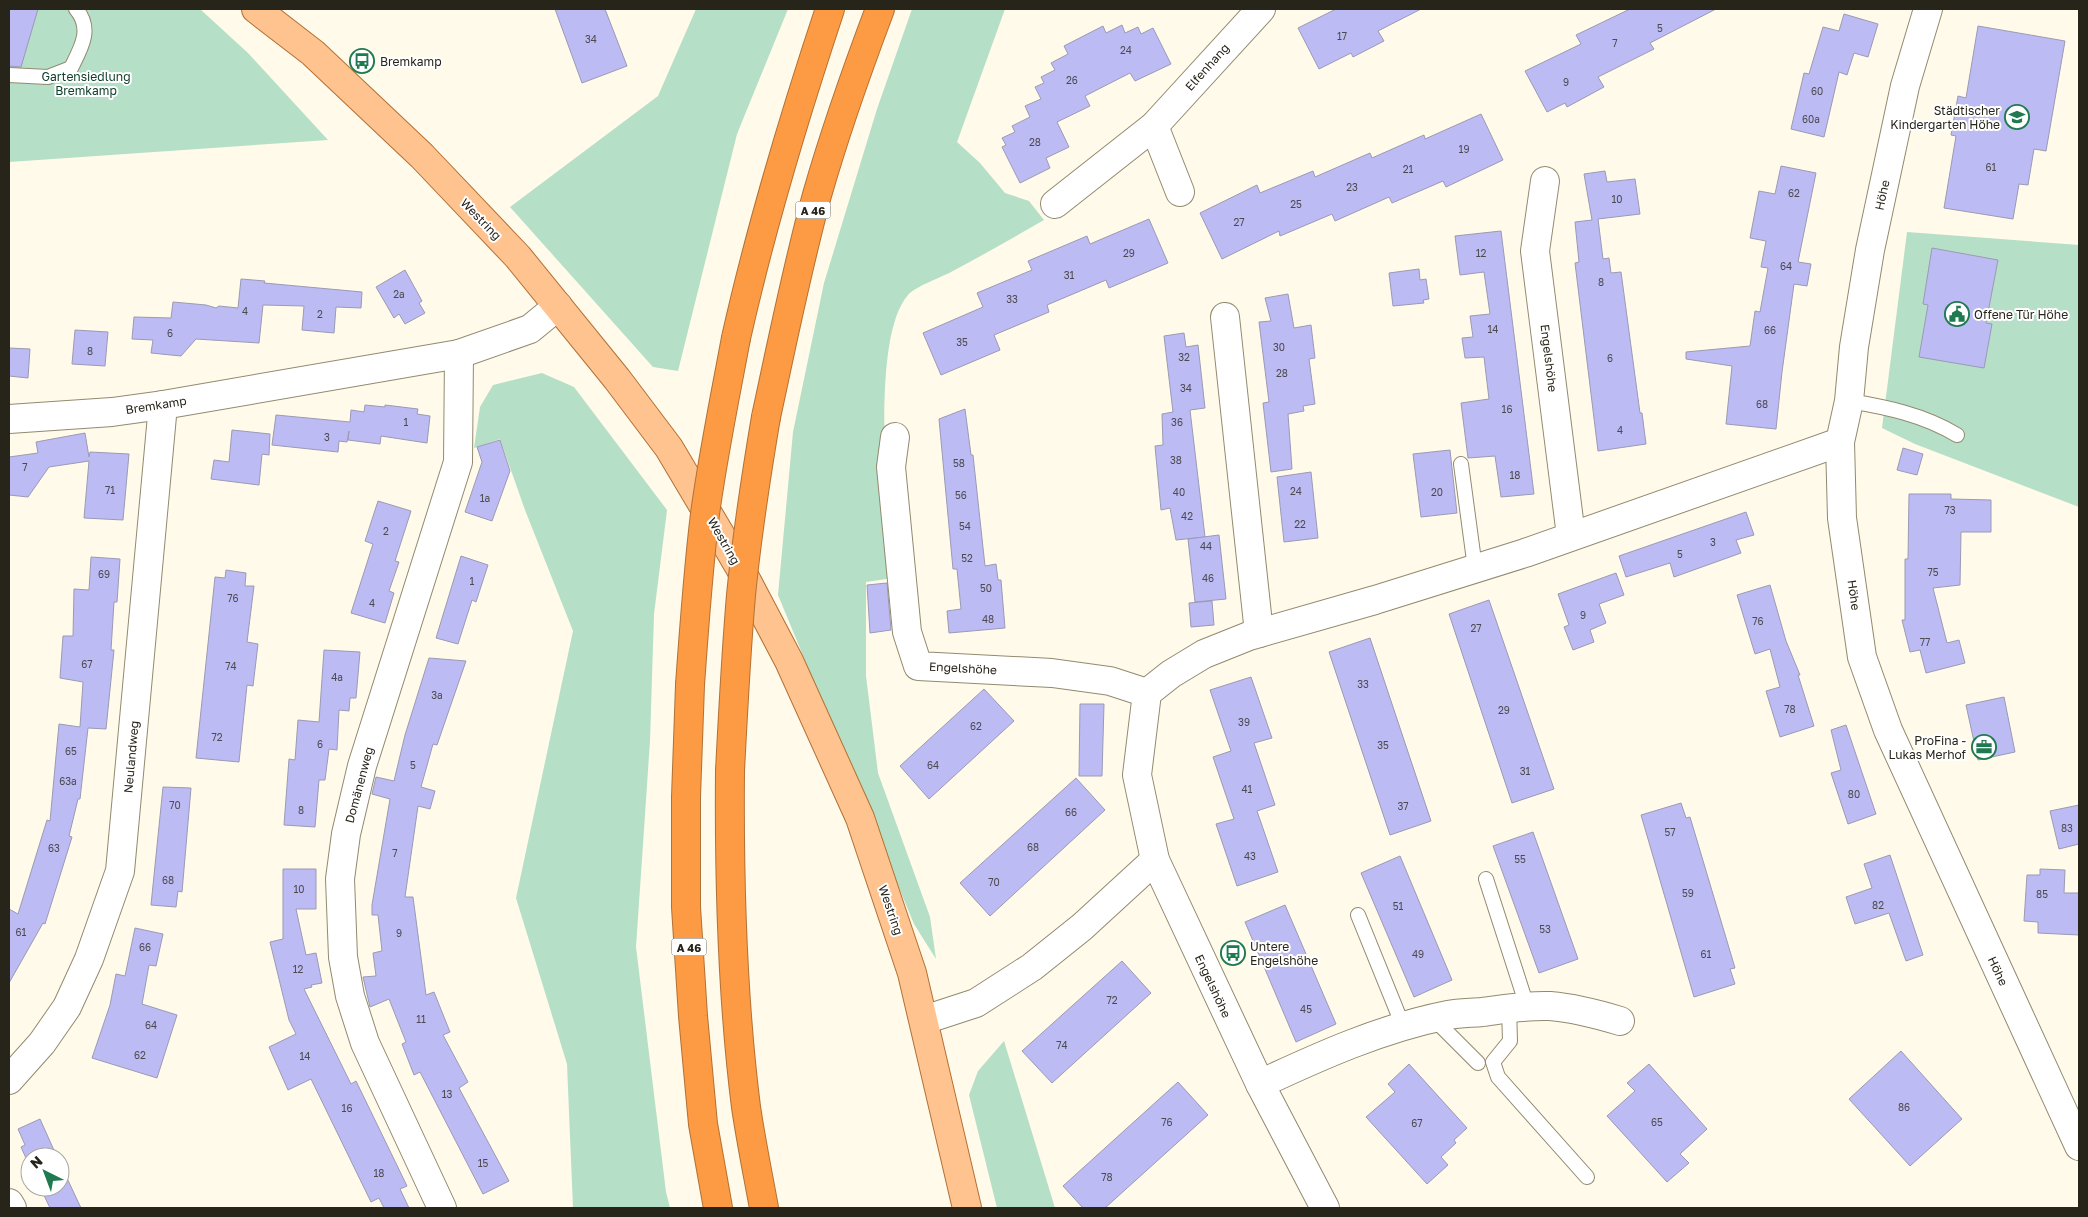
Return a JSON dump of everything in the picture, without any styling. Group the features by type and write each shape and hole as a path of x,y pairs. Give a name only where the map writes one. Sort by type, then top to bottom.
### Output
{"highway":[{"name":"A 46","path":"718,1208 703,1124 693,1016 686,907 686,797 690,685 696,600 719,426 736,338 776,178 830,9"},
{"name":"A 46","path":"764,1208 746,1108 738,1019 730,850 730,771 734,682 741,594 752,505 766,417 793,289 817,195 846,102 880,9"}],"main road":[{"name":"Westring","path":"256,9 313,53 422,156 518,257 617,378 669,448 739,566 789,662 860,818 912,973 967,1208"}],"street":[{"name":"Elfenhang","path":"1055,204 1154,126 1261,9"},
{"name":"Höhe","path":"1928,9 1905,86 1870,250 1854,347 1849,401 1840,442 1842,518 1862,657 1888,730 2079,1146"},
{"path":"1154,126 1180,192"},
{"name":"Engelshöhe","path":"1546,181 1535,251 1571,536"},
{"name":"Bremkamp","path":"9,419 112,412 163,405 459,354 530,329 558,306"},
{"path":"1225,318 1259,633"},
{"name":"Domänenweg","path":"442,1208 365,1043 350,996 343,956 340,879 346,834 362,766 458,462 459,354"},
{"name":"Neulandweg","path":"9,1080 42,1043 66,1007 89,959 120,871 163,405"},
{"name":"Engelshöhe","path":"895,436 890,467 907,632 918,666 1052,672 1110,681 1147,693 1137,775 1155,860 1260,1084 1325,1208"},
{"path":"1147,693 1171,674 1204,654 1259,633 1475,568 1840,442"},
{"path":"924,1020 976,1003 1032,967 1082,927 1155,860"},
{"path":"1260,1084 1325,1054 1403,1026 1448,1016 1518,1007 1549,1006 1585,1010 1620,1021"},
{"path":"9,1203 12,1208"}],"lane":[{"path":"9,75 48,77 71,68 85,40 82,17 76,9"},
{"path":"1849,401 1889,408 1941,426 1957,435"},
{"path":"1461,464 1475,568"},
{"path":"1486,879 1518,1007 1510,1041 1493,1062 1498,1077 1587,1177"},
{"path":"1358,915 1403,1026"},
{"path":"1434,1019 1478,1063"}],"green space":[{"name":"Gartensiedlung Bremkamp","path":"9,9 200,9 248,53 328,140 9,162"},
{"path":"696,9 788,9 737,134 678,371 653,367 510,207 658,96"},
{"path":"912,9 1005,9 957,142 980,163 1005,193 1029,201 1044,220 963,266 922,285 908,295 896,317 889,349 885,388 884,430 893,578 866,582 866,676 878,773 930,917 936,959 914,924 778,595 793,432 824,283 877,109"},
{"path":"1907,232 2079,245 2079,507 1915,444 1882,428"},
{"path":"542,373 574,387 667,510 654,614 650,741 636,947 666,1192 670,1208 573,1208 567,1064 516,898 573,631 525,510 500,439 474,448 480,407 493,385"},
{"path":"1004,1041 1055,1208 997,1208 969,1095 978,1071"}],"building":[{"path":"9,9 38,9 21,67 9,66"},
{"path":"555,9 605,9 627,66 582,83"},
{"path":"1336,9 1421,9 1378,31 1384,41 1353,57 1351,53 1319,69 1298,28"},
{"path":"1630,9 1716,9 1650,43 1654,49 1598,77 1604,87 1567,107 1565,103 1547,112 1525,71 1581,44 1576,35"},
{"path":"1844,14 1878,24 1868,57 1854,53 1847,75 1839,72 1824,137 1791,129 1804,73 1809,74 1823,27 1839,31"},
{"path":"1122,25 1125,33 1138,27 1141,34 1153,28 1171,64 1135,81 1130,73 1085,96 1090,106 1057,122 1069,147 1046,158 1050,168 1020,183 1002,147 1006,145 1002,138 1015,132 1012,126 1030,117 1025,106 1041,99 1035,87 1044,83 1041,77 1055,70 1051,63 1068,54 1064,46 1103,26 1106,33"},
{"path":"1978,26 2065,41 2046,151 2034,149 2028,185 2019,184 2013,219 1944,208 1956,136 1951,135 1958,96 1966,98"},
{"path":"1481,114 1503,160 1446,187 1443,181 1392,203 1389,197 1335,221 1332,214 1280,236 1279,231 1222,259 1200,213 1257,185 1260,193 1313,171 1315,177 1370,153 1372,158 1424,135 1425,139"},
{"path":"1781,166 1816,173 1798,262 1811,264 1807,286 1794,284 1776,429 1726,424 1732,366 1686,359 1686,352 1750,346 1755,311 1760,312 1768,268 1761,267 1766,241 1750,238 1759,191 1775,194"},
{"path":"1605,171 1607,182 1635,179 1640,214 1598,219 1603,259 1609,258 1611,273 1621,272 1646,444 1598,451 1575,263 1579,262 1575,222 1592,220 1584,174"},
{"path":"1149,219 1168,263 1109,288 1106,280 1047,305 1049,312 994,335 1000,350 941,375 923,333 983,307 977,293 1032,270 1028,261 1087,236 1090,244"},
{"path":"1501,231 1534,494 1501,497 1495,456 1468,458 1461,403 1489,399 1484,357 1465,358 1462,338 1473,337 1470,316 1490,314 1484,272 1460,275 1455,236"},
{"name":"Offene Tür Höhe","path":"1932,248 1998,260 1986,323 1992,324 1984,368 1919,357 1928,305 1923,304"},
{"path":"1419,269 1420,280 1426,279 1429,299 1423,300 1424,303 1393,306 1389,273"},
{"path":"405,270 422,301 419,303 425,313 405,324 399,314 394,318 376,287"},
{"path":"241,279 265,281 264,283 362,292 361,308 336,307 334,333 302,330 304,306 263,305 259,343 196,339 181,356 151,353 153,340 132,339 134,317 171,318 173,302 206,305 216,308 219,306 238,308"},
{"path":"1288,294 1294,328 1311,325 1315,358 1309,359 1315,404 1303,406 1304,411 1288,414 1292,469 1271,472 1263,403 1269,402 1259,322 1271,321 1265,298"},
{"path":"75,330 108,332 105,366 72,364"},
{"path":"1184,333 1186,347 1198,345 1205,408 1190,410 1205,537 1176,540 1170,508 1161,510 1155,446 1163,445 1162,414 1173,412 1164,336"},
{"path":"9,348 30,349 28,378 9,376"},
{"path":"365,405 385,407 385,405 418,409 417,414 430,416 427,443 381,436 380,444 348,440 349,431 347,442 339,441 338,452 272,445 276,415 350,422 351,410 364,412"},
{"path":"965,409 971,455 973,455 985,566 996,564 998,580 1001,580 1005,628 949,633 947,611 961,609 957,569 953,569 939,419"},
{"path":"232,430 270,434 269,455 262,454 259,485 211,479 214,460 229,462"},
{"path":"85,433 89,457 90,452 129,454 123,520 84,518 89,461 49,467 28,497 9,495 9,457 38,453 36,442"},
{"path":"500,440 510,471 492,521 465,512 482,462 477,447"},
{"path":"1903,448 1923,454 1917,475 1897,470"},
{"path":"1450,450 1457,513 1421,517 1413,454"},
{"path":"1311,472 1318,538 1284,542 1277,477"},
{"path":"1909,494 1951,494 1951,499 1991,500 1991,532 1961,532 1960,585 1933,588 1947,643 1959,640 1965,663 1926,673 1920,650 1910,652 1902,620 1905,620 1905,559 1908,559"},
{"path":"378,501 411,511 395,561 399,562 389,591 394,593 385,623 351,613 373,544 365,541"},
{"path":"1746,512 1754,535 1736,540 1741,553 1674,577 1670,563 1626,577 1619,556"},
{"path":"1219,535 1226,599 1195,602 1188,539"},
{"path":"461,556 488,565 476,602 472,600 458,644 436,638"},
{"path":"91,557 120,559 117,602 114,602 111,650 114,650 106,729 88,728 80,799 78,799 69,836 72,837 45,924 43,923 9,983 9,909 18,914 47,820 50,821 59,724 80,727 83,682 60,678 63,636 73,636 74,589 89,590"},
{"path":"226,570 246,573 245,586 254,586 247,642 258,644 253,686 247,685 239,762 196,758 215,577 225,578"},
{"path":"1616,573 1624,595 1599,604 1606,623 1590,630 1594,642 1573,650 1564,627 1569,625 1558,594"},
{"path":"887,583 891,630 870,633 867,585"},
{"path":"1770,585 1786,641 1800,675 1798,675 1814,726 1780,737 1766,691 1780,687 1770,649 1755,654 1737,595"},
{"path":"1489,600 1554,789 1512,803 1449,614"},
{"path":"1212,601 1214,625 1191,627 1189,603"},
{"path":"1370,638 1431,821 1390,835 1329,652"},
{"path":"324,650 360,652 356,698 350,698 349,711 339,710 337,750 329,749 325,780 319,780 315,827 284,825 289,759 295,760 298,720 319,722"},
{"path":"429,658 466,661 437,745 433,744 421,787 435,791 430,809 418,806 405,897 413,897 426,995 434,992 450,1032 443,1035 468,1082 459,1088 509,1181 483,1194 420,1072 414,1075 402,1044 406,1042 389,999 370,1007 363,977 376,976 373,953 382,951 378,915 372,915 372,905 390,799 372,794 376,777 394,781 405,735"},
{"path":"1251,677 1272,738 1254,743 1275,805 1257,811 1278,872 1237,886 1216,824 1234,819 1213,757 1231,751 1210,690"},
{"path":"984,689 1014,721 929,799 900,766"},
{"path":"2004,697 2015,752 1978,760 1966,705"},
{"path":"1080,704 1104,704 1102,776 1079,776"},
{"path":"1846,725 1876,814 1848,824 1831,773 1841,770 1831,730"},
{"path":"1076,778 1105,810 990,916 960,883"},
{"path":"163,787 191,788 182,892 178,891 176,907 151,905"},
{"path":"1681,803 1686,818 1690,817 1735,968 1730,969 1735,984 1694,997 1641,815"},
{"path":"2079,805 2079,844 2059,849 2050,811"},
{"path":"1533,832 1578,959 1539,973 1493,846"},
{"path":"1890,855 1923,955 1906,961 1889,913 1855,924 1846,897 1872,888 1864,864"},
{"path":"1400,856 1452,980 1414,997 1361,873"},
{"path":"283,869 316,869 316,909 296,909 306,955 316,953 322,983 311,985 312,987 304,989 351,1084 356,1081 407,1186 400,1189 409,1208 384,1208 379,1198 371,1202 311,1079 288,1090 269,1047 296,1034 289,1020 270,942 283,939"},
{"path":"2040,869 2065,870 2064,893 2079,893 2079,935 2038,933 2038,922 2024,921 2027,875 2040,875"},
{"path":"1285,905 1336,1024 1296,1042 1245,922"},
{"path":"135,928 163,934 156,966 149,965 142,1004 177,1015 157,1078 92,1058 110,1005 116,974 125,976"},
{"path":"1122,961 1151,993 1052,1083 1022,1051"},
{"path":"1901,1051 1962,1119 1910,1166 1849,1099"},
{"path":"1409,1064 1467,1128 1454,1140 1456,1143 1441,1157 1448,1165 1427,1184 1366,1117 1395,1092 1388,1084"},
{"path":"1649,1064 1707,1129 1680,1154 1689,1163 1667,1182 1607,1116 1635,1091 1627,1083"},
{"path":"1178,1082 1208,1115 1105,1208 1083,1208 1063,1186"},
{"path":"40,1119 53,1147 21,1147 25,1145 18,1129"},
{"path":"70,1184 81,1208 50,1208 45,1197 70,1197"}],"place":[{"name":"Bremkamp","path":"362,61"},
{"name":"Städtischer Kindergarten Höhe","path":"2017,117"},
{"name":"Offene Tür Höhe","path":"1957,314"},
{"name":"ProFina - Lukas Merhof","path":"1984,747"},
{"name":"Untere Engelshöhe","path":"1233,953"}]}
